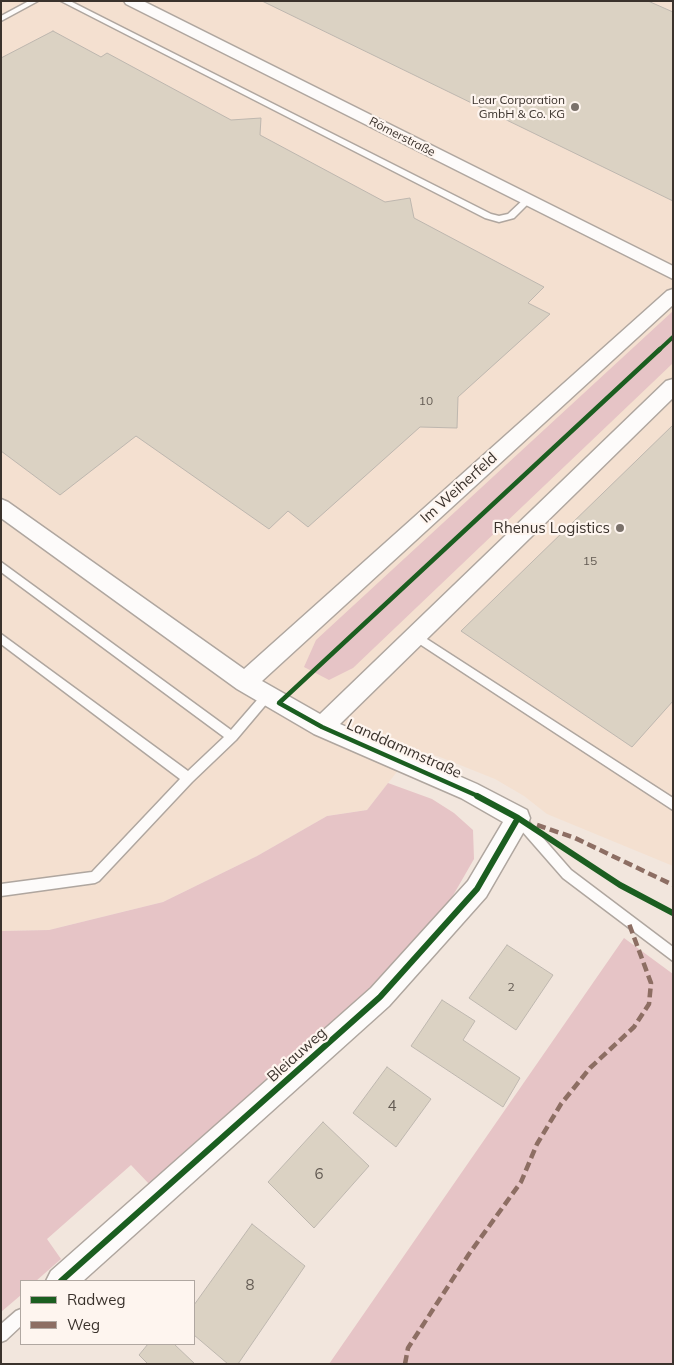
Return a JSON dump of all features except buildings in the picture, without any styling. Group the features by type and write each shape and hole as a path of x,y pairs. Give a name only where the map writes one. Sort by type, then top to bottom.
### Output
{"street":[{"name":"Römerstraße","path":"132,1 673,272"},
{"name":"Im Weiherfeld","path":"245,682 673,295"},
{"path":"322,727 673,386"},
{"name":"Landdammstraße","path":"1,507 245,682 268,696 322,727 469,791 518,818"},
{"name":"Bleiauweg","path":"62,1280 380,997 477,889 518,818"}],"lane":[{"path":"1,20 35,1"},
{"path":"64,1 488,216 499,219 510,216 528,200"},
{"path":"1,566 232,738"},
{"path":"416,636 673,805"},
{"path":"1,638 188,778"},
{"path":"1,890 95,877 188,778 232,738 268,696"},
{"path":"518,818 567,874 673,955"},
{"path":"1,1335 20,1317"}],"shaded area":[{"path":"1,1 673,1 673,866 547,814 524,796 495,779 440,757 414,750 367,810 327,816 257,856 163,902 49,930 1,931"},
{"path":"673,311 673,363 353,668 329,680 304,667 316,640"},
{"path":"388,783 432,799 454,813 473,830 474,859 447,906 370,996 150,1185 131,1165 47,1239 61,1259 37,1280 20,1280 20,1296 1,1312 1,931 49,930 163,902 257,856 327,816 367,810"},
{"path":"624,938 673,974 673,1364 329,1364"}],"marked path":[{"path":"537,825 575,838 673,885"},
{"path":"405,1364 408,1348 469,1254 521,1182 537,1144 561,1104 590,1068 634,1027 649,1004 651,983 628,921"}],"cycle path":[{"path":"673,337 279,703 322,727 469,791 518,818 620,885 673,913"},
{"path":"62,1280 380,997 477,889 518,818"}],"place":[{"name":"Lear Corporation GmbH & Co. KG","path":"575,107"},
{"name":"Rhenus Logistics","path":"620,528"}]}
